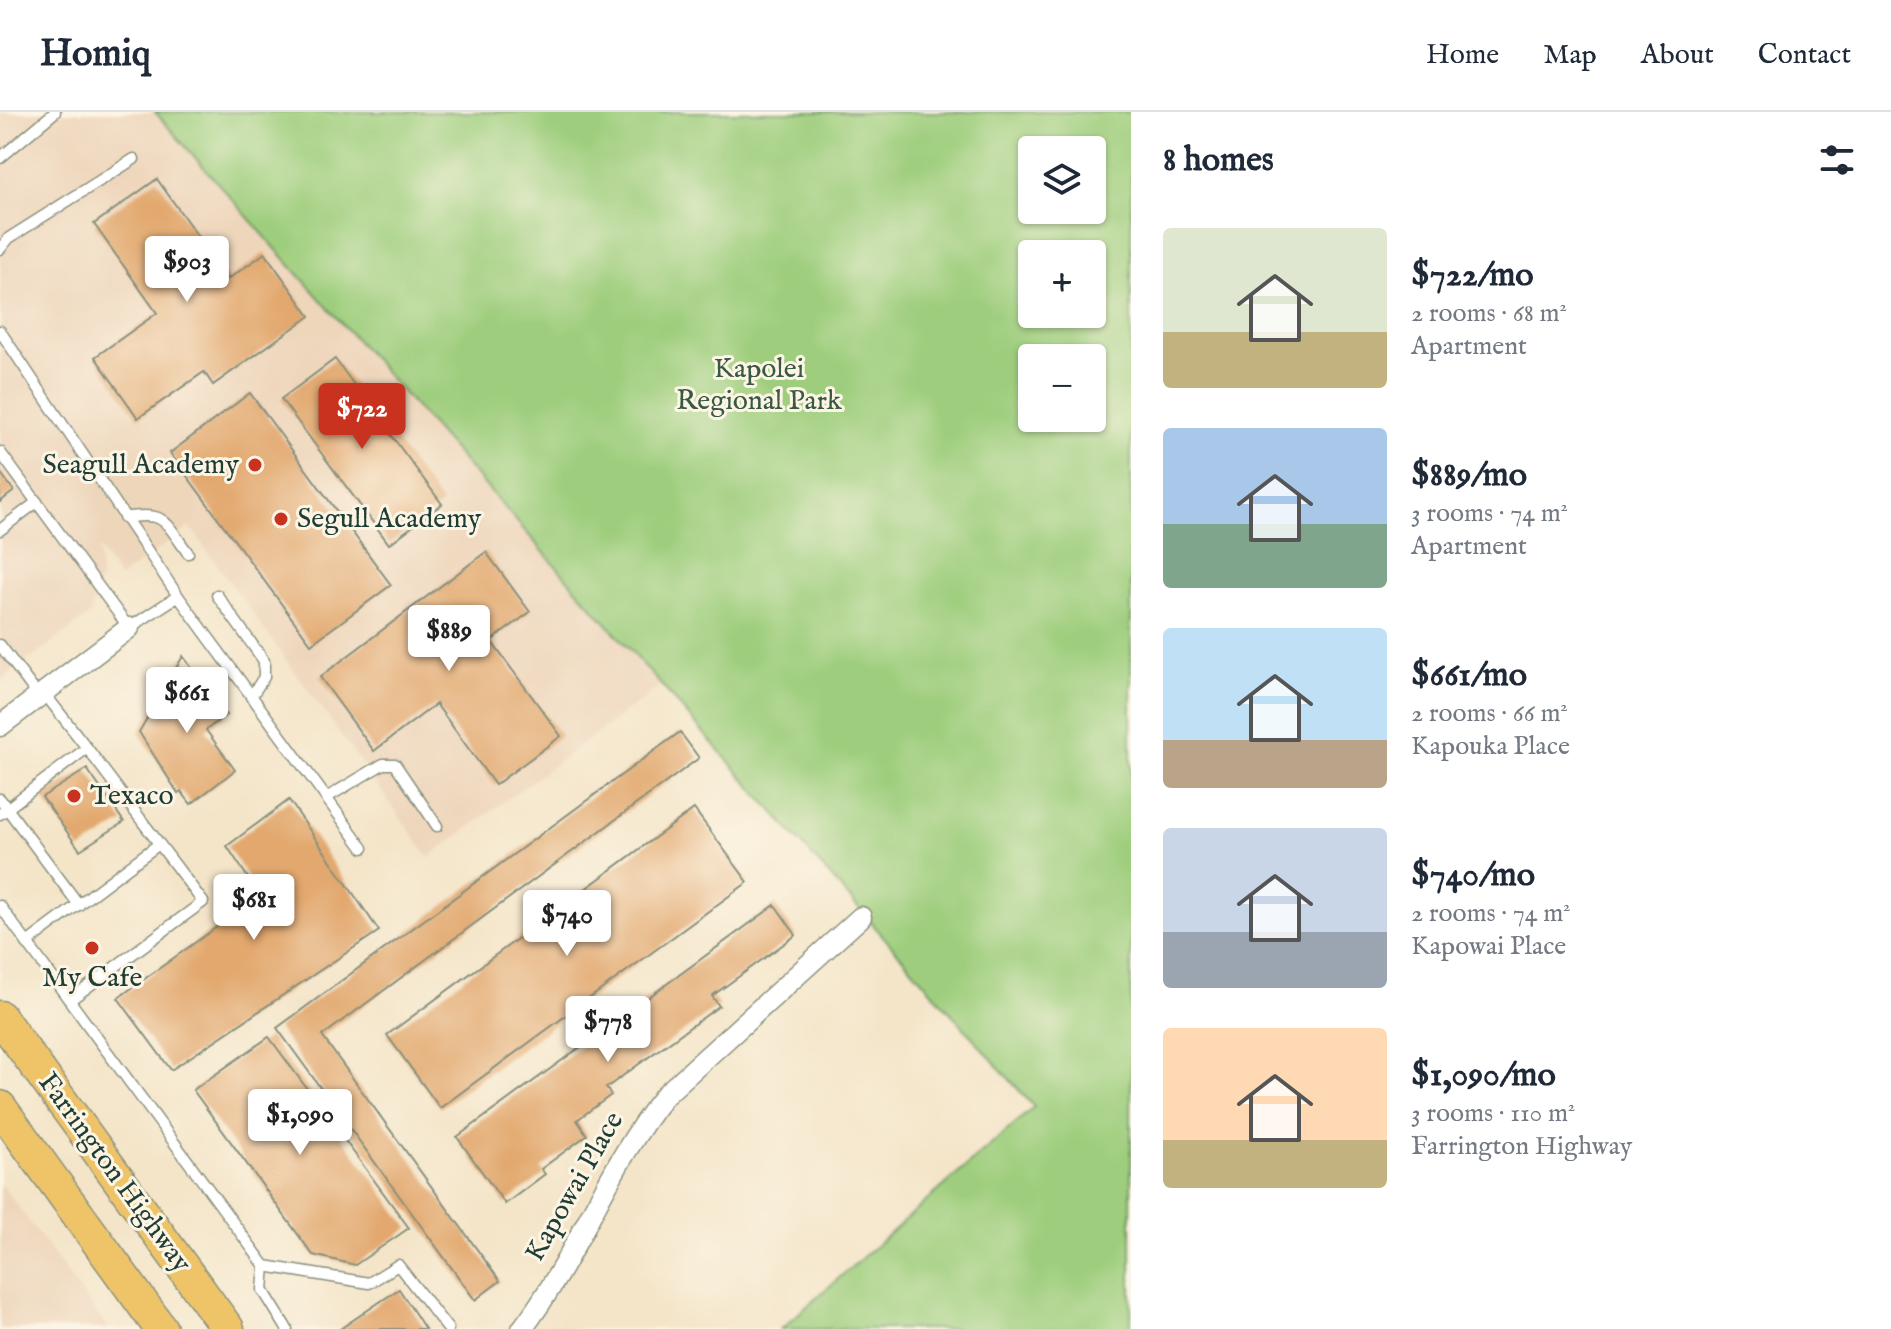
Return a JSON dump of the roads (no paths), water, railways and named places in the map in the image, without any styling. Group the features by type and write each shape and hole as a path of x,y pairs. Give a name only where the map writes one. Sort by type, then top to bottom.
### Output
{"main road":[{"name":"Farrington Highway","path":"0,1017 228,1329"},
{"name":"Farrington Highway","path":"0,1107 158,1327"}],"street":[{"path":"0,726 129,628"},
{"name":"Kapowai Place","path":"525,1328 556,1279 606,1181 638,1128 665,1095 861,917"}],"lane":[{"path":"0,158 55,112"},
{"path":"0,249 9,238 134,159"},
{"path":"0,331 178,596 363,848"},
{"path":"0,452 129,628 178,596"},
{"path":"0,530 37,502"},
{"path":"124,518 151,514 161,518 188,553"},
{"path":"217,595 264,661 264,677 251,697"},
{"path":"0,645 87,748 203,902 70,1000"},
{"path":"4,811 87,748"},
{"path":"326,798 383,764 395,764 437,826"},
{"path":"0,799 4,811 79,905"},
{"path":"27,943 159,844"},
{"path":"0,906 265,1266 263,1290 287,1329"},
{"path":"265,1266 369,1283 398,1265 446,1328"}],"place":[{"name":"Seagull Academy","path":"255,465"},
{"name":"Segull Academy","path":"281,519"},
{"name":"Texaco","path":"74,796"},
{"name":"My Cafe","path":"92,948"}],"park label":[{"name":"Kapolei Regional Park","path":"759,385"}]}
